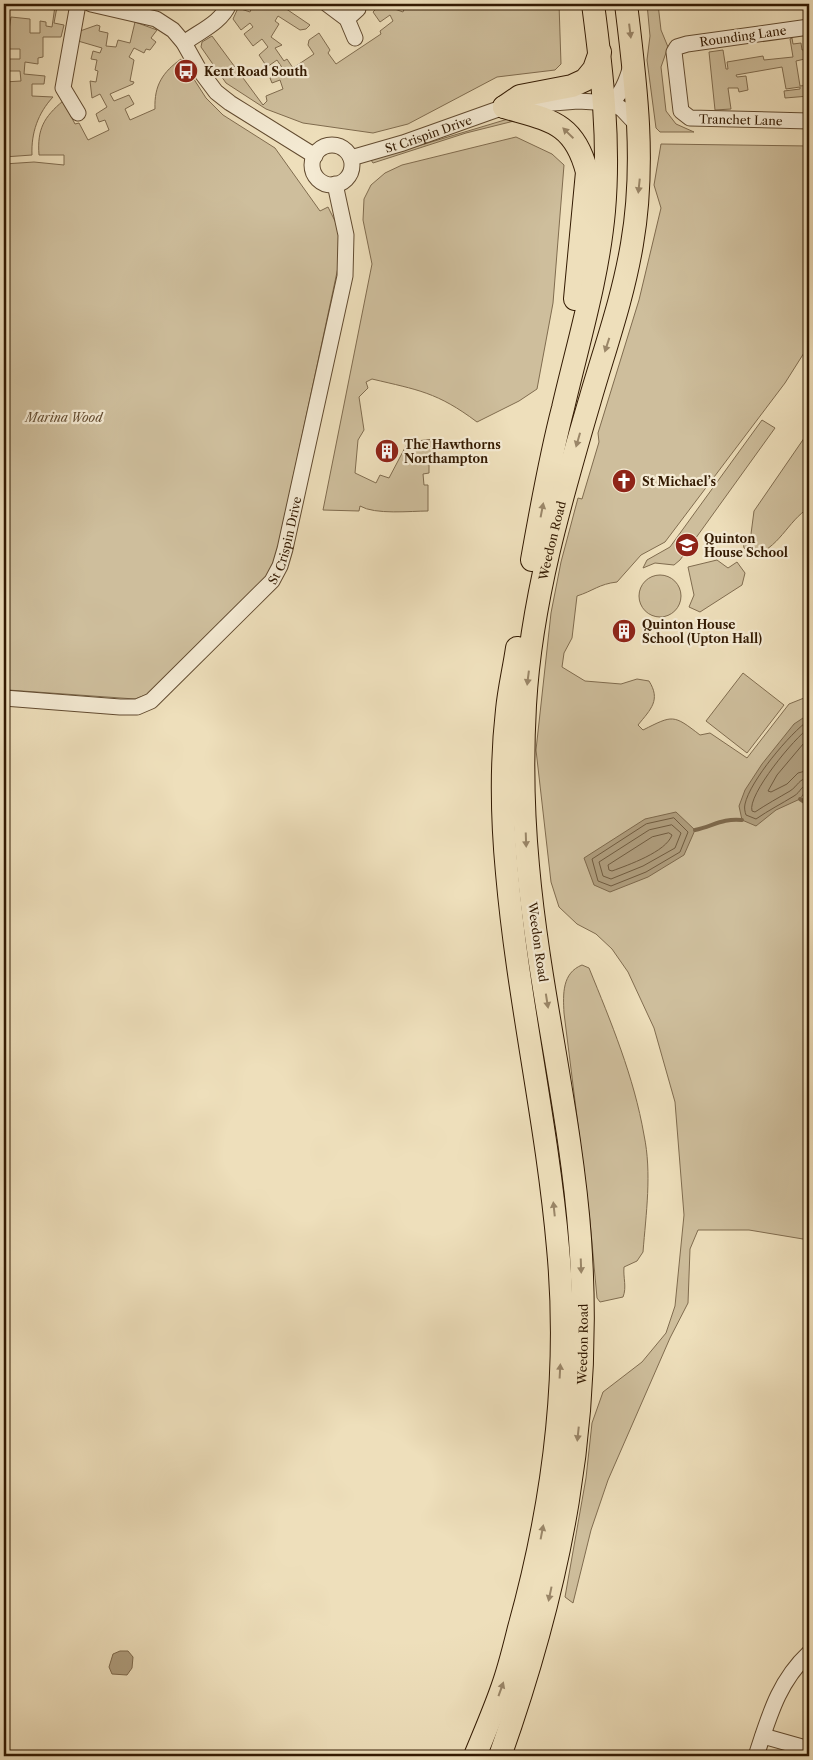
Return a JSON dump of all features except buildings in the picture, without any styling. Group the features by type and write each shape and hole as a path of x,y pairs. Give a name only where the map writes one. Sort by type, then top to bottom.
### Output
{"highway":[{"name":"Weedon Road","path":"475,1756 503,1686 531,1586 545,1517 558,1406 561,1352 558,1250 545,1129 519,966 508,882 504,780 507,711 534,548 568,385 588,303 604,212 606,171 579,4"},
{"name":"Weedon Road","path":"593,4 599,54 595,105"},
{"path":"504,107 520,96 572,86 585,80 607,38 602,4"},
{"name":"Weedon Road","path":"500,1756 548,1607 565,1526 578,1426 583,1351 580,1236 567,1129 528,865 523,769 525,702 533,637 546,560 570,467 626,280 640,178 640,129 626,4"},
{"path":"504,107 548,119 566,129 584,156 588,172 584,226 569,342 568,385"}],"street":[{"path":"78,4 63,88 78,113"},
{"path":"91,4 125,8 156,19 173,30 184,43 198,68 216,92 230,104 315,156"},
{"path":"184,43 205,28 211,27 224,14 229,4"},
{"path":"327,4 352,14 355,38"},
{"name":"Rounding Lane","path":"678,47 720,38 809,27"},
{"name":"Tranchet Lane","path":"678,47 674,52 682,111 690,118 809,121"},
{"name":"Weedon Road","path":"595,105 626,84 633,58"},
{"path":"595,105 622,109 640,129"},
{"name":"St Crispin Drive","path":"352,158 403,144 504,107 541,112 595,105"},
{"path":"334,145 348,152 352,158 350,174 346,180 336,184 323,183 317,178 312,163 315,156 326,146 334,145"},
{"name":"St Crispin Drive","path":"4,698 120,707 137,706 151,701 272,581 280,566 285,549 345,276 346,234 336,184"},
{"path":"756,1756 777,1694 787,1678 809,1653"},
{"path":"763,1736 809,1749"}],"green space":[{"path":"253,4 279,4 310,25 306,29 300,30 278,16 275,21 279,24 271,37 282,45 275,48 284,61 287,59 293,68 314,54 308,45 309,40 319,33 330,50 328,53 336,64 381,34 380,31 393,21 390,15 380,22 373,12 381,4 403,12 405,7 400,4 559,4 561,64 555,70 497,77 408,124 373,133 303,123 266,109 226,83 201,47 202,42 212,36 263,105 267,101 266,96 283,89 280,80 272,83 270,78 283,69 277,60 267,67 259,55 268,47 262,39 253,46 244,34 253,27 250,23 241,30 233,19 238,8 250,12"},
{"path":"647,4 658,4 661,30 668,47 661,67 666,111 676,124 694,132 660,132 656,128 647,60 650,36"},
{"path":"55,6 57,7 54,23 64,25 61,37 43,37 43,57 38,58 38,64 25,62 24,74 45,76 44,84 32,84 32,96 53,97 43,110 36,124 32,155 4,157 4,116 10,111 7,109 8,96 4,96 4,82 21,81 20,71 9,71 8,59 20,59 20,49 8,49 8,37 4,37 4,30 9,30 11,17 30,19 30,33 40,33 40,21 46,22 46,26 52,27"},
{"name":"Marina Wood","path":"135,22 157,30 151,38 156,42 150,50 146,49 144,53 134,48 129,57 134,60 130,81 134,82 133,84 110,94 114,101 129,95 134,104 125,109 130,120 155,109 156,93 161,80 169,69 181,59 206,98 223,115 275,148 320,211 328,207 338,227 340,258 274,567 269,575 148,694 135,699 8,690 9,677 4,677 4,164 34,162 64,165 64,155 39,155 39,138 43,124 63,101 75,124 79,123 88,140 109,130 105,120 99,122 96,114 107,107 100,94 92,98 90,81 96,82 98,71 95,70 97,60 91,59 93,51 100,53 102,48 78,41 80,31 97,25 100,26 99,31 108,33 106,46 116,47 118,40 130,43"},
{"path":"792,38 793,44 801,43 802,50 809,49 809,58 796,61 800,86 809,85 809,96 785,98 784,91 800,89 800,87 786,89 782,67 736,75 737,77 746,76 748,90 739,92 738,88 728,88 731,109 715,110 709,52 723,50 726,69 728,69 727,62 763,56 764,60 793,57 790,39"},
{"path":"508,119 514,121 466,133 373,163 371,160"},
{"path":"516,137 552,154 564,165 553,303 537,389 519,401 477,422 450,404 427,393 372,379 366,382 368,388 359,397 364,430 358,440 355,473 376,483 380,475 389,478 408,442 434,439 435,460 429,460 429,473 423,474 424,485 428,485 428,511 384,512 360,506 359,511 323,510 372,264 363,220 364,199 371,185 385,173 402,165"},
{"name":"Quinton House School","path":"661,144 809,146 809,345 785,383 665,542 641,555 617,582 601,586 577,596 572,638 564,653 562,667 585,681 621,684 637,679 649,681 653,688 654,699 650,709 638,725 643,730 667,719 678,720 700,735 710,733 747,758 789,704 809,696 809,1240 749,1230 698,1230 690,1249 688,1303 670,1338 608,1480 591,1530 573,1603 565,1597 586,1478 592,1423 603,1392 642,1362 666,1333 675,1306 684,1215 675,1102 654,1028 628,972 612,949 596,934 577,924 559,907 551,882 536,750 551,613 561,562 578,498 582,499 599,442 598,433 639,300 661,208 654,185"},
{"path":"762,420 775,428 680,560 674,565 655,563 643,568 647,560 670,547"},
{"path":"809,431 809,508 769,548 752,555 744,548 743,542 751,534 754,511"},
{"path":"717,560 728,568 737,562 745,573 742,585 700,612 689,607 694,595 688,567"},
{"path":"664,575 672,578 678,584 681,596 678,608 672,614 656,617 648,614 642,608 639,592 642,584 648,578"},
{"path":"743,673 784,705 747,753 706,721"},
{"path":"582,965 589,968 628,1071 640,1113 648,1164 648,1194 643,1252 637,1261 624,1267 625,1290 623,1297 600,1302 597,1298 590,1221 564,1013 564,992 567,979 575,969"}],"water":[{"path":"809,714 809,786 800,799 776,810 756,826 742,820 739,806 745,790 762,764 794,724"},
{"path":"676,812 695,830 684,855 648,877 610,892 594,885 584,858 645,819"},
{"path":"120,1651 128,1651 133,1657 132,1668 127,1675 112,1674 109,1667 113,1654"}],"waterway":[{"path":"800,799 809,805"},
{"path":"695,830 724,821 742,820"}],"place":[{"name":"Kent Road South","path":"186,71"},
{"name":"The Hawthorns Northampton","path":"387,451"},
{"name":"St Michael’s","path":"624,481"},
{"name":"Quinton House School","path":"687,545"},
{"name":"Quinton House School (Upton Hall)","path":"624,631"}]}
